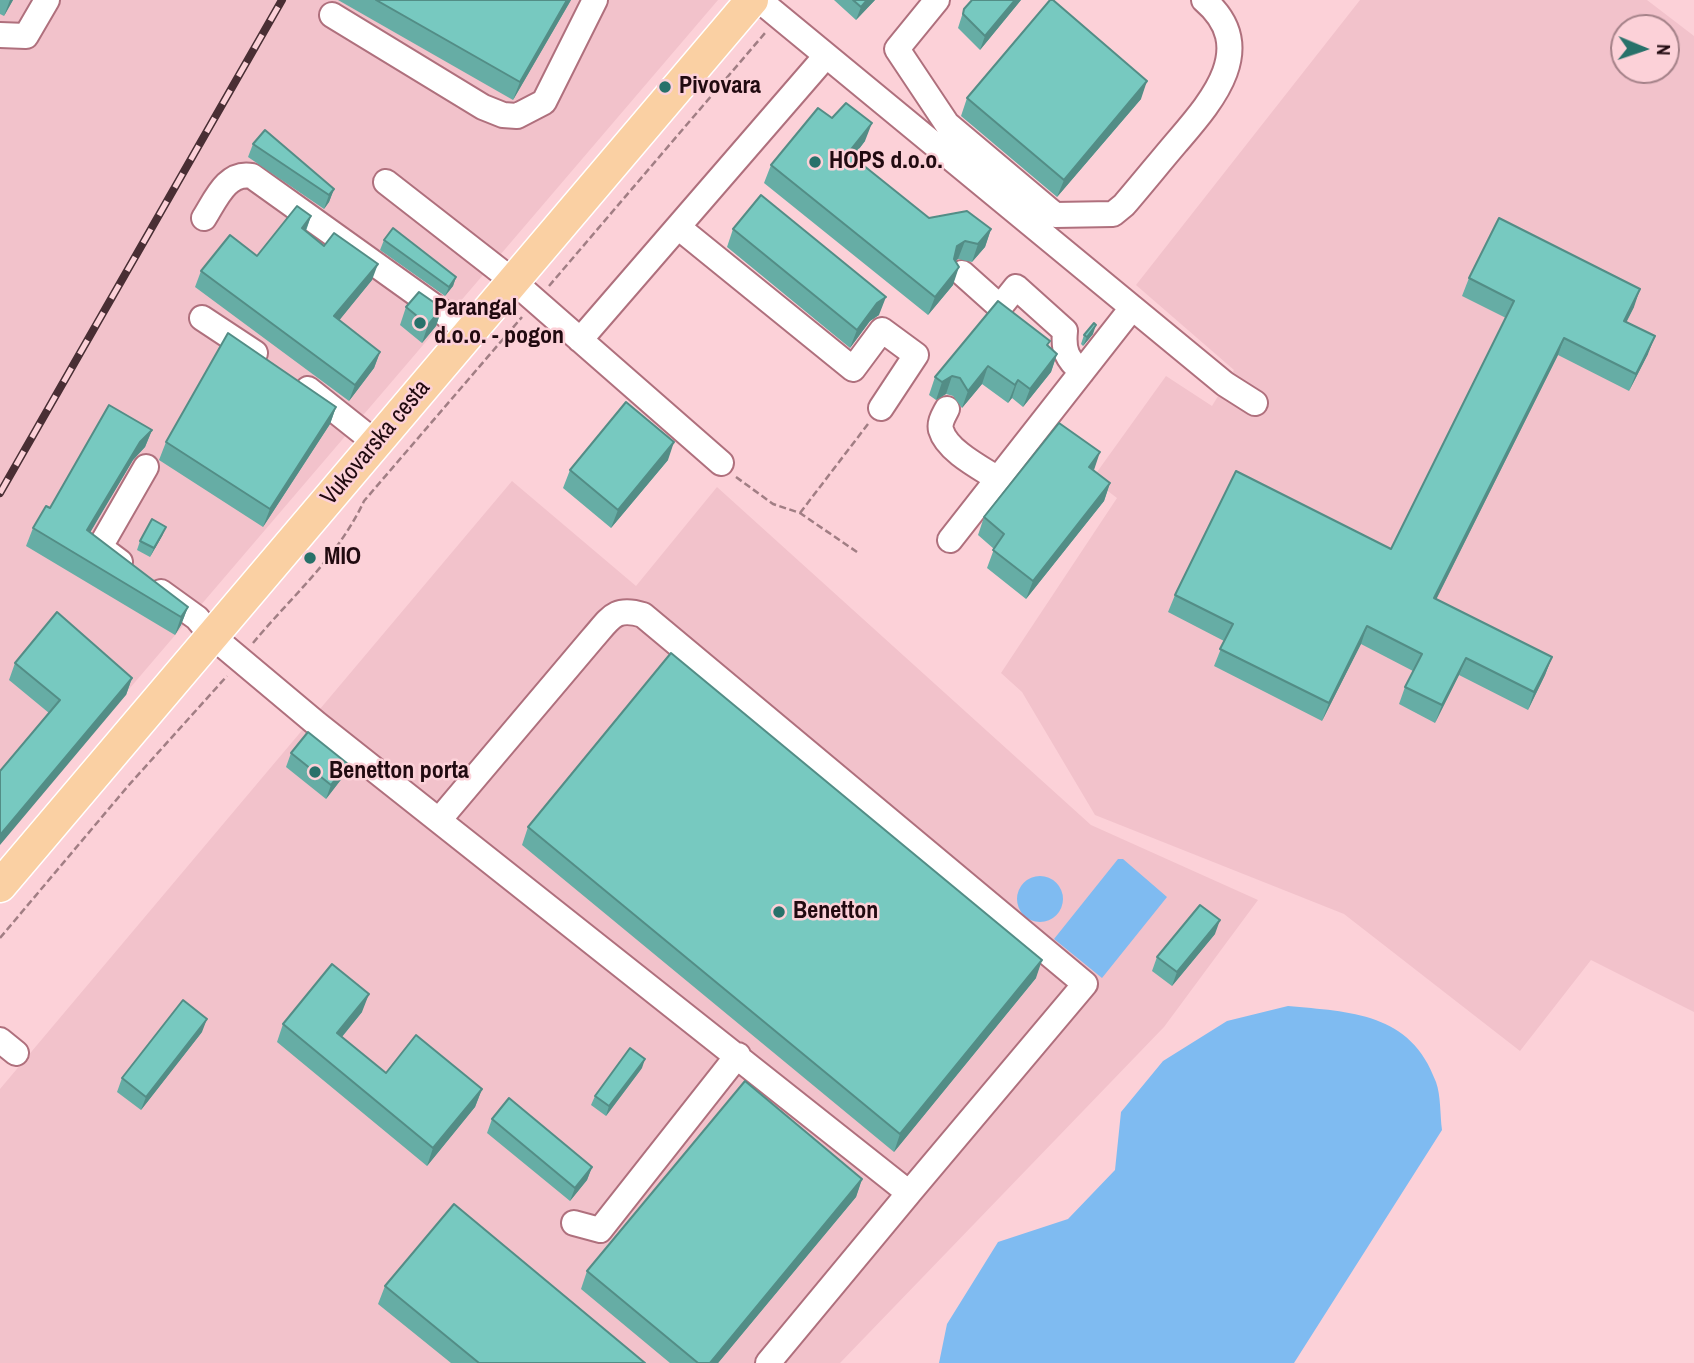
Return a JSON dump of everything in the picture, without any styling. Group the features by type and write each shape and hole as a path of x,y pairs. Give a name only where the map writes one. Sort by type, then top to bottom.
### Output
{"main road":[{"name":"Vukovarska cesta","path":"0,886 470,332 525,291 752,0"}],"lane":[{"path":"0,35 26,36 47,0"},
{"path":"332,15 483,107 503,115 517,116 544,102 595,0"},
{"path":"759,0 1225,384 1255,403"},
{"path":"937,0 897,49 947,124 1055,215 1096,216 1113,214 1124,205 1215,97 1226,72 1229,51 1226,26 1205,0"},
{"path":"580,340 825,57"},
{"path":"204,218 229,181 242,174 252,176 470,332"},
{"path":"386,182 525,291 721,463"},
{"path":"678,227 853,369 882,330 916,355 880,408"},
{"path":"962,274 1000,307 1016,287 1065,331 1063,348 1067,359 1082,372"},
{"path":"950,540 1132,308"},
{"path":"202,318 269,363"},
{"path":"292,378 376,443"},
{"path":"947,409 941,421 941,431 950,443 998,479"},
{"path":"145,467 100,547 197,618 212,636 439,820 909,1193"},
{"path":"439,820 616,612 630,610 643,615 1085,984 768,1363"},
{"path":"574,1223 600,1230 738,1055"}],"path":[{"path":"0,938 286,602 319,570 353,526 364,502 525,291 779,17"},
{"path":"800,513 880,408"},
{"path":"721,463 773,504 800,513 858,552"}],"shaded area":[{"path":"0,0 718,0 0,840"},
{"path":"1360,0 1647,0 1665,14 1610,14 1610,84 1680,84 1680,25 1694,36 1694,1012 1591,960 1520,1051 1344,914 1095,815 1022,692 1001,673 1117,498 1092,479 1166,376 1212,406 1234,370 1136,285"},
{"path":"512,481 636,586 717,487 1091,825 1258,900 1164,1027 840,1363 0,1363 0,1089"}],"water":[{"path":"1118,859 1123,859 1167,897 1102,978 1054,939"},
{"path":"1040,876 1056,883 1063,899 1056,915 1040,922 1024,915 1017,899 1024,883"},
{"path":"1288,1006 1355,1014 1395,1029 1411,1041 1425,1059 1436,1082 1442,1130 1294,1363 939,1363 947,1324 998,1242 1068,1219 1115,1170 1121,1112 1163,1061 1227,1021"}],"building":[{"path":"376,0 567,0 520,82"},
{"path":"853,0 867,0 861,7"},
{"path":"972,0 1015,0 985,36 963,14"},
{"path":"1050,0 1147,81 1064,180 967,98"},
{"path":"846,103 872,123 848,153 929,218 967,211 991,229 978,244 965,241 957,246 954,259 959,267 935,297 771,165 818,108 832,118"},
{"path":"265,130 334,189 329,195 253,144"},
{"path":"761,195 886,297 877,303 857,330 733,229"},
{"path":"297,206 311,216 302,228 324,246 334,233 378,264 334,316 380,352 355,385 201,271 230,235 257,256"},
{"path":"1499,218 1640,289 1624,321 1655,336 1636,374 1564,338 1434,598 1552,657 1534,692 1466,658 1442,705 1405,687 1422,654 1367,626 1329,703 1220,649 1233,624 1175,595 1236,471 1391,549 1514,301 1469,278"},
{"path":"393,228 456,277 449,287 384,240"},
{"path":"419,292 442,308 428,325 406,307"},
{"path":"998,301 1050,341 1047,345 1057,354 1030,389 1018,380 1015,385 988,366 968,391 960,378 952,376 942,382 935,377"},
{"path":"1094,323 1096,325 1087,337 1084,335"},
{"path":"228,333 336,407 270,509 166,442"},
{"path":"626,402 674,442 618,510 570,470"},
{"path":"109,405 152,430 140,442 87,530 188,607 181,617 33,528 46,506 50,508"},
{"path":"1059,423 1100,452 1089,467 1110,483 1033,581 993,550 1004,534 984,517"},
{"path":"152,519 166,527 154,548 140,541"},
{"path":"57,612 132,678 0,835 0,771 60,700 15,663"},
{"name":"Benetton","path":"671,653 1042,960 900,1134 528,827"},
{"path":"308,732 348,764 331,785 291,753"},
{"path":"1200,905 1220,920 1177,972 1157,957"},
{"path":"332,964 369,994 337,1033 386,1073 416,1035 482,1089 433,1148 283,1024"},
{"path":"183,1000 207,1019 146,1097 122,1078"},
{"path":"630,1048 645,1059 609,1106 595,1096"},
{"path":"745,1081 862,1179 710,1363 698,1363 587,1271"},
{"path":"509,1098 592,1167 575,1188 492,1119"},
{"path":"454,1204 645,1363 479,1363 385,1286"}],"railway":[{"path":"0,493 282,0"}],"place":[{"name":"Pivovara","path":"665,87"},
{"name":"HOPS d.o.o.","path":"815,162"},
{"name":"Parangal d.o.o. - pogon","path":"420,323"},
{"name":"MIO","path":"310,558"},
{"name":"Benetton porta","path":"315,772"},
{"name":"Benetton","path":"779,912"}]}
